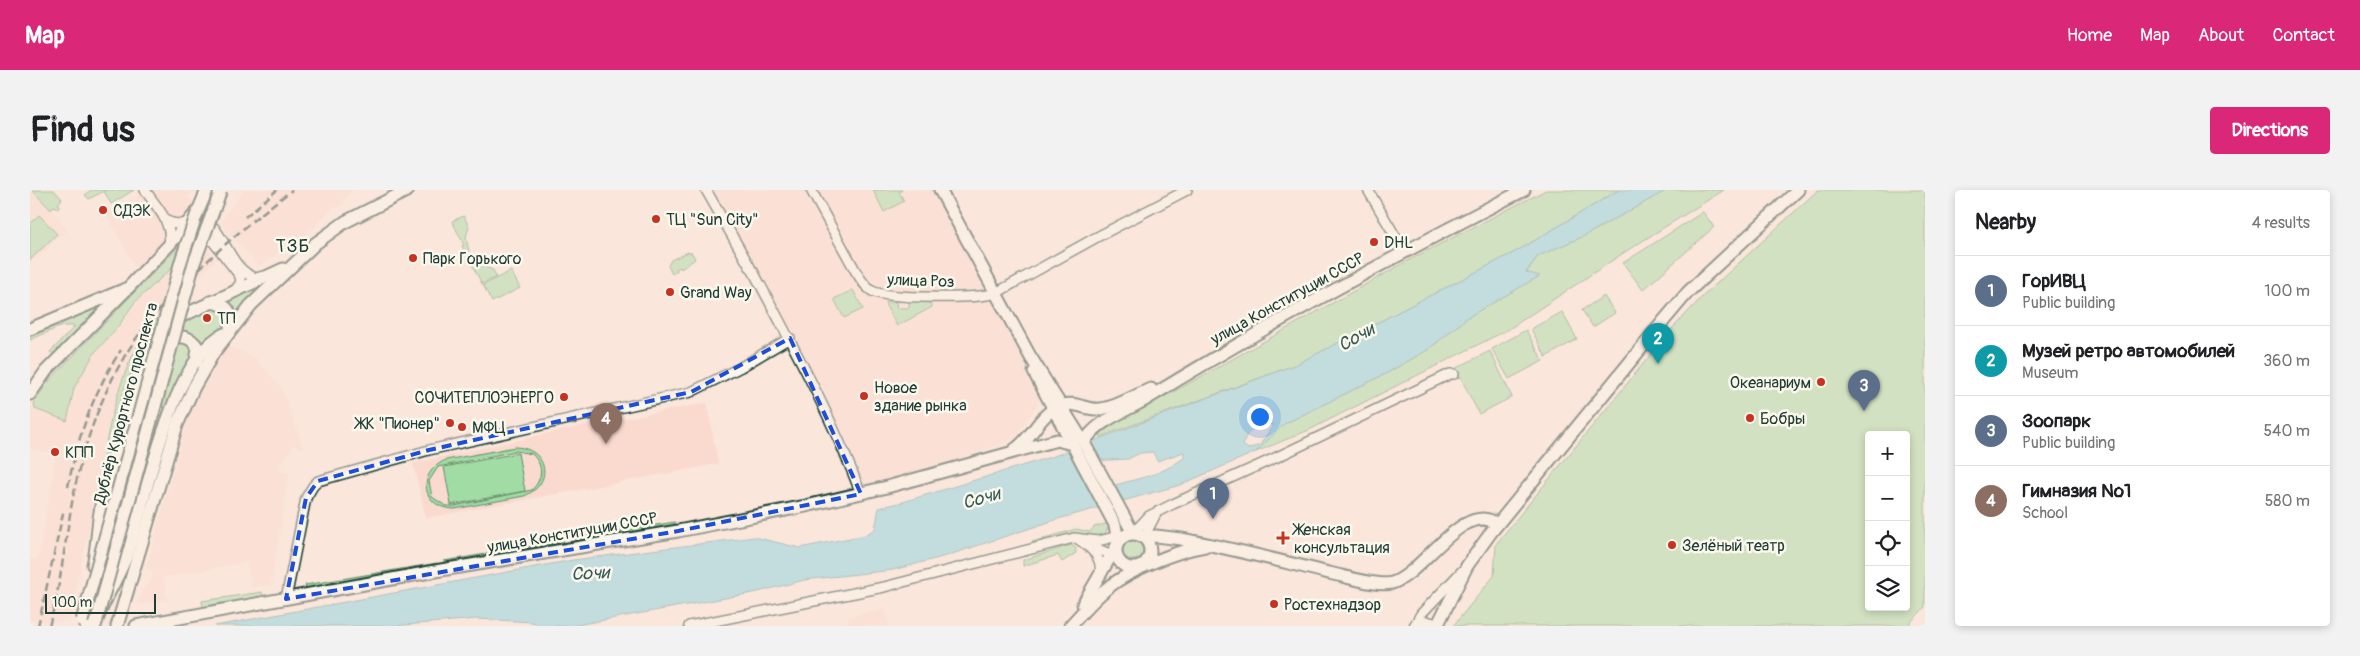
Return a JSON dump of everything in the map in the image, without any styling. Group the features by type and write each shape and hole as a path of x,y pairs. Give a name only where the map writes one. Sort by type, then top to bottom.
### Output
{"main road":[{"name":"Дублёр Курортного проспекта","path":"83,624 178,270 207,190"},
{"path":"30,394 46,371 169,245 215,190"},
{"name":"Дублёр Курортного проспекта","path":"96,623 194,263 221,190"},
{"path":"117,626 183,408 214,352 251,305 291,265 345,222 408,190"},
{"path":"940,190 1115,517 1123,543 1127,566 1140,566 1179,551 1209,546"},
{"name":"улица Конституции СССР","path":"1174,381 1404,252 1524,190"},
{"path":"1438,625 1467,566 1497,524 1688,292 1798,190"},
{"path":"83,624 101,508 130,400 148,357 160,337 173,322 210,302 232,294 291,265"},
{"path":"30,328 128,288"},
{"path":"210,302 222,304 231,314 230,331"},
{"path":"83,624 173,322"},
{"path":"96,623 127,555 172,404 196,362 214,341 230,331"},
{"path":"164,352 174,339 186,338 197,345 196,362"},
{"path":"1009,453 1027,440 1047,413 1057,407 1070,403 1092,409 1107,408 1174,381"},
{"path":"1076,445 1096,428 1174,381"},
{"name":"улица Конституции СССР","path":"136,626 678,530 861,494 1009,453 1033,449 1057,440 1076,445"},
{"path":"1123,543 1181,539 1356,579 1394,583 1413,569 1451,534 1468,523 1482,518 1492,520 1497,524"},
{"path":"1070,626 1104,590 1147,560 1150,551 1123,543"},
{"path":"1070,626 1099,576 1123,543"}],"street":[{"path":"145,190 167,221 171,236 169,245"},
{"path":"706,190 790,338 848,461 861,494"},
{"name":"улица Роз","path":"811,190 854,270 868,288 882,295 981,297 996,293"},
{"path":"996,293 1187,190"},
{"path":"1368,190 1404,252"},
{"path":"206,202 207,220 230,253 251,276 260,277 291,265"},
{"path":"167,221 178,225 193,218 207,220"},
{"path":"193,218 238,272 240,282 232,294"},
{"path":"286,598 306,498 318,481 429,450 691,392 741,367 790,338"},
{"path":"689,626 875,590 1076,538 1123,543 1156,514 1173,504 1275,458 1450,374 1454,374"},
{"path":"1104,539 1115,517"},
{"path":"1076,538 1092,541 1104,539 1123,543"},
{"path":"1076,538 1096,553 1100,567 1099,576"},
{"path":"1415,626 1421,614 1467,566"},
{"path":"1415,626 1426,622 1438,625"}],"highlighted area":[{"path":"790,338 861,494 678,531 286,599 306,498 318,481 429,450 691,392"}],"shaded area":[{"path":"30,190 54,190 60,196 51,210 67,230 30,264"},
{"path":"136,190 143,190 165,222 169,238 140,272 133,263 107,215 138,196"},
{"path":"149,190 192,190 189,198 199,206 186,221 169,219"},
{"path":"244,190 353,190 343,199 345,202 338,208 335,205 309,232 259,266 220,223"},
{"path":"709,190 935,190 1020,350 1040,392 1037,404 1015,439 867,490 862,489"},
{"path":"198,239 216,260 186,286 151,324 134,351 116,401 70,617 61,622 30,620 30,559 38,560 57,451 45,452 30,449 30,406 65,420 72,388 95,352 117,328 134,303 175,265"},
{"path":"227,346 255,358 282,389 303,448 293,445 281,463 279,471 289,473 271,584 252,587 247,562 163,577 167,600 141,604 139,602 142,590 151,582 153,571 146,569 188,419 196,400"},
{"path":"707,403 718,464 426,518 413,463 582,426"},
{"path":"885,609 889,626 828,626 849,622 848,617"}],"green space":[{"path":"32,190 54,190 62,199 58,204 61,206 58,209 54,206 51,210"},
{"path":"91,190 134,190 111,204 104,191 89,199 85,195"},
{"path":"873,190 902,190 899,192 904,201 884,212"},
{"path":"1546,190 1619,190 1517,251 1297,364 1100,437 1102,429 1179,389 1411,259"},
{"path":"1667,190 1724,190 1628,250 1509,329 1309,430 1256,452 1284,424 1387,373 1429,349 1468,317 1539,276 1526,273 1538,256 1584,236"},
{"path":"1818,190 1925,190 1925,607 1907,626 1453,626 1494,576 1496,544 1670,331 1702,297"},
{"path":"1703,212 1714,227 1643,290 1623,263"},
{"path":"39,215 57,234 30,260 30,224"},
{"path":"464,216 469,227 466,237 469,252 466,253 452,221"},
{"path":"183,242 175,265 134,303 117,328 95,352 74,388 67,421 35,409 34,403 47,383"},
{"path":"688,252 692,253 695,259 681,269 680,267 676,269 677,271 672,274 668,266 671,260"},
{"path":"470,254 481,266 493,270 496,277 482,284 467,255"},
{"path":"511,271 520,288 492,302 483,285"},
{"path":"270,281 235,316 226,301"},
{"path":"853,290 863,309 844,318 834,299"},
{"path":"1604,296 1615,313 1593,327 1582,310"},
{"path":"886,302 896,302 897,308 909,308 909,302 929,302 932,307 897,326 886,306"},
{"path":"104,304 54,354 50,352 75,326 62,326 30,340 30,335"},
{"path":"210,307 224,310 223,327 202,345 191,335 180,331 188,319"},
{"path":"1562,312 1577,339 1546,357 1531,329"},
{"path":"161,314 156,328 136,360 126,384 112,435 98,504 94,504 115,403 123,379 133,355 145,334"},
{"path":"1526,330 1543,361 1509,379 1492,349"},
{"path":"179,339 198,346 172,395 155,437"},
{"path":"1490,351 1512,397 1479,414 1456,368"},
{"path":"515,447 535,453 544,467 540,483 534,490 524,496 455,509 435,503 429,497 427,489 430,473 436,466 446,460","holes":["516,451 532,454 539,463 541,472 536,486 532,490 454,506 446,506 432,497 429,481 438,467"]},
{"path":"518,453 525,491 451,505 444,467"},
{"path":"782,515 791,516 500,568 504,565 644,542"},
{"path":"675,522 674,527 577,542 574,538"},
{"path":"1105,524 1109,525 1103,538 1030,547 1032,542 1076,529 1090,532 1094,527"},
{"path":"1133,538 1141,541 1144,549 1141,557 1133,560 1125,557 1122,549 1125,541"},
{"path":"564,541 562,545 445,564 444,561"},
{"path":"1071,545 1076,548 1076,553 1062,562 1058,555 1023,566 1023,560"},
{"path":"437,563 436,565 307,589 305,585"},
{"path":"262,592 263,598 203,607 202,601"}],"water":[{"name":"Сочи","path":"1619,190 1667,190 1584,236 1538,256 1526,272 1540,276 1468,317 1429,349 1387,373 1284,424 1256,452 1180,485 1058,519 946,556 893,570 804,580 758,592 571,626 539,626 533,622 477,619 392,626 215,626 573,560 754,537 800,548 865,535 875,529 879,508 1054,456 1297,364 1517,251","holes":["1274,424 1260,445 1248,449 1243,445 1250,431 1258,427","1153,452 1157,461 1184,452 1184,458 1154,474 1110,486 1099,484 1094,479 1091,461 1128,459 1140,453"]}],"railway":[{"path":"245,217 277,190"},
{"path":"49,626 79,470 104,396 122,361 147,323 161,307 207,261 292,190"},
{"path":"68,487 76,451 88,416 95,398 121,350"},
{"path":"38,626 64,509"}],"place":[{"name":"СДЭК","path":"103,210"},
{"name":"ТЦ \"Sun City\"","path":"656,219"},
{"name":"DHL","path":"1374,242"},
{"name":"Парк Горького","path":"413,258"},
{"name":"Grand Way","path":"670,292"},
{"name":"ТП","path":"207,318"},
{"name":"Музей ретро автомобилей","path":"1658,364"},
{"name":"Океанариум","path":"1821,382"},
{"name":"Новое здание рынка","path":"864,396"},
{"name":"СОЧИТЕПЛОЭНЕРГО","path":"564,397"},
{"name":"Зоопарк","path":"1864,411"},
{"name":"Бобры","path":"1750,418"},
{"name":"ЖК \"Пионер\"","path":"450,423"},
{"name":"МФЦ","path":"462,427"},
{"name":"Гимназия №1","path":"606,444"},
{"name":"КПП","path":"55,452"},
{"name":"ГорИВЦ","path":"1213,519"},
{"name":"Женская консультация","path":"1283,538"},
{"name":"Зелёный театр","path":"1672,545"},
{"name":"Ростехнадзор","path":"1274,604"}],"district":[{"name":"ТЗБ","path":"293,246"}]}
